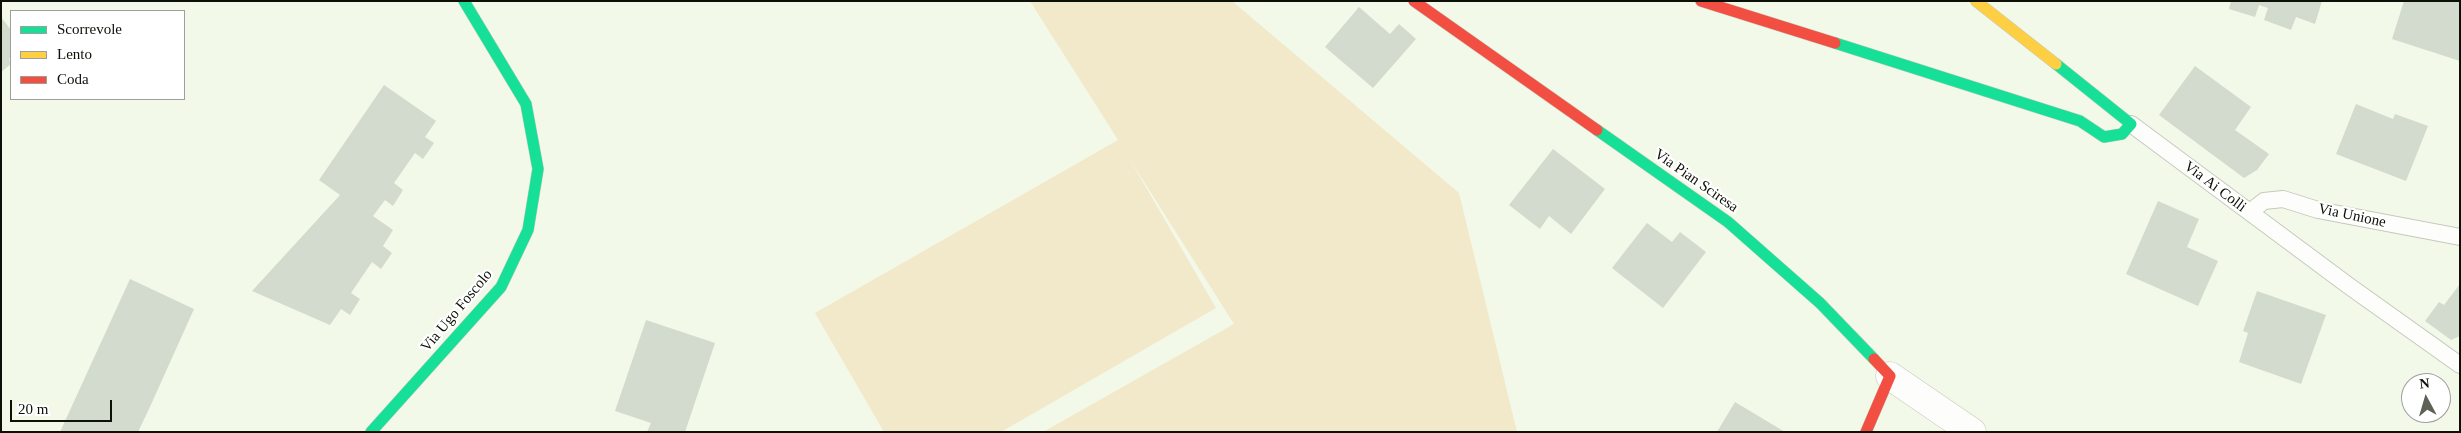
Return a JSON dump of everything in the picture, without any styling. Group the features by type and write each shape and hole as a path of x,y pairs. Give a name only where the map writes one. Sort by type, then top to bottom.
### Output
{"street":[{"name":"Via Ugo Foscolo","path":"371,432 500,287 528,230 538,169 526,104 464,1"},
{"name":"Via Pian Sciresa","path":"1414,1 1728,222 1820,302 1890,376"},
{"path":"1701,1 2080,121 2104,137 2122,134 2131,124"},
{"name":"Via Ai Colli","path":"1976,1 2131,124"},
{"path":"1866,432 1890,376 1972,432"}],"lane":[{"name":"Via Ai Colli","path":"2131,124 2460,365"},
{"name":"Via Unione","path":"2250,212 2264,201 2283,199 2318,210 2460,237"}],"shaded area":[{"path":"1030,1 1232,1 1459,193 1517,432 1043,432 1234,324 1129,158 1216,308 1001,432 884,432 815,313 1118,140"}],"building":[{"path":"2231,1 2322,1 2315,24 2296,17 2291,30 2264,20 2268,8 2259,5 2255,17 2229,9"},
{"path":"2404,1 2460,1 2460,61 2392,39"},
{"path":"1359,7 1390,34 1399,24 1416,39 1373,88 1325,47"},
{"path":"1,17 10,29 10,65 1,72"},
{"path":"2195,66 2251,107 2235,130 2269,154 2257,170 2244,178 2159,115"},
{"path":"384,85 436,121 425,137 434,143 423,159 415,153 394,183 403,190 393,206 385,200 373,216 393,230 383,246 392,253 381,269 372,262 351,293 360,299 350,315 341,309 330,325 252,291 340,195 319,180"},
{"path":"2356,104 2393,119 2395,114 2428,126 2406,181 2336,154"},
{"path":"1553,149 1605,189 1571,234 1549,216 1540,229 1509,205"},
{"path":"2158,201 2199,219 2187,247 2218,261 2198,306 2126,274"},
{"path":"1647,223 1672,242 1680,232 1706,252 1663,308 1612,268"},
{"path":"130,279 194,309 149,409 138,432 60,432"},
{"path":"2460,284 2460,336 2451,340 2425,321 2439,302 2444,305"},
{"path":"2257,291 2326,315 2301,384 2239,362 2248,333 2243,331"},
{"path":"646,320 715,343 685,432 647,432 651,423 615,411"},
{"path":"1735,402 1785,432 1717,432"}],"traffic: fast":[{"path":"371,432 501,287 528,230 538,169 526,104 464,1"},
{"path":"1835,43 2080,121 2104,137 2122,134 2131,124 2056,64"},
{"path":"1597,130 1728,222 1820,303 1874,359"}],"traffic: slow":[{"path":"1976,1 2056,64"}],"traffic: jam":[{"path":"1414,1 1597,130"},
{"path":"1701,1 1835,43"},
{"path":"1866,432 1890,376 1874,359"}]}
